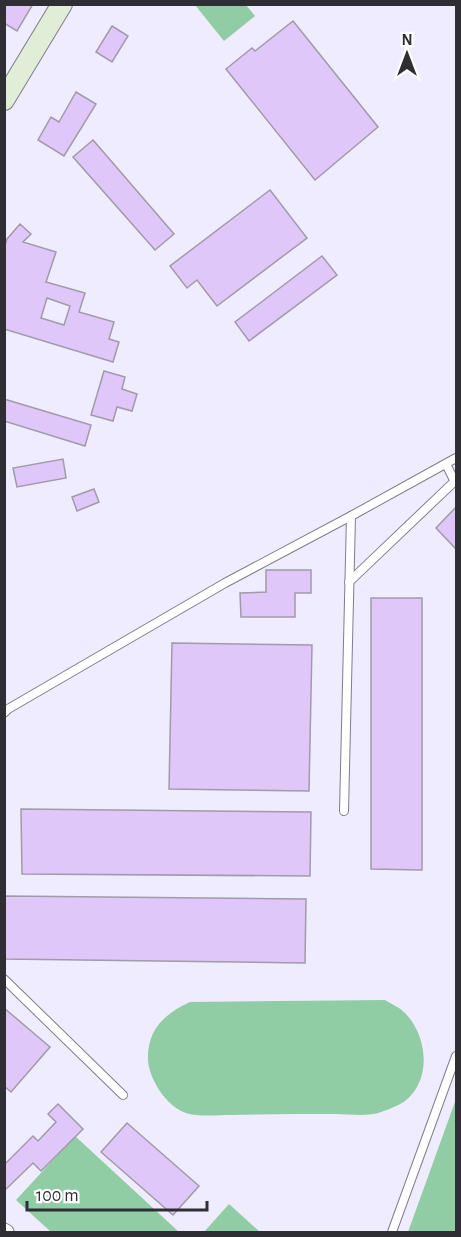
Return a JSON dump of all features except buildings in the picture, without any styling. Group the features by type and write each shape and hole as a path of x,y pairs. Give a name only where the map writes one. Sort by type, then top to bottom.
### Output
{"street":[{"path":"4,100 62,4"}],"lane":[{"path":"4,713 225,583 456,458"},
{"path":"349,582 456,481 446,464"},
{"path":"344,810 351,516"},
{"path":"4,979 123,1095"},
{"path":"392,1233 456,1056"}],"green space":[{"path":"195,5 246,5 255,16 224,41"},
{"path":"385,1000 404,1012 412,1021 422,1044 423,1069 414,1092 405,1101 376,1114 208,1116 186,1113 165,1098 155,1083 149,1067 150,1040 159,1024 172,1012 190,1002"},
{"path":"456,1099 456,1232 408,1232"},
{"path":"75,1136 179,1232 51,1232 16,1200"},
{"path":"229,1204 260,1232 204,1232"}]}
